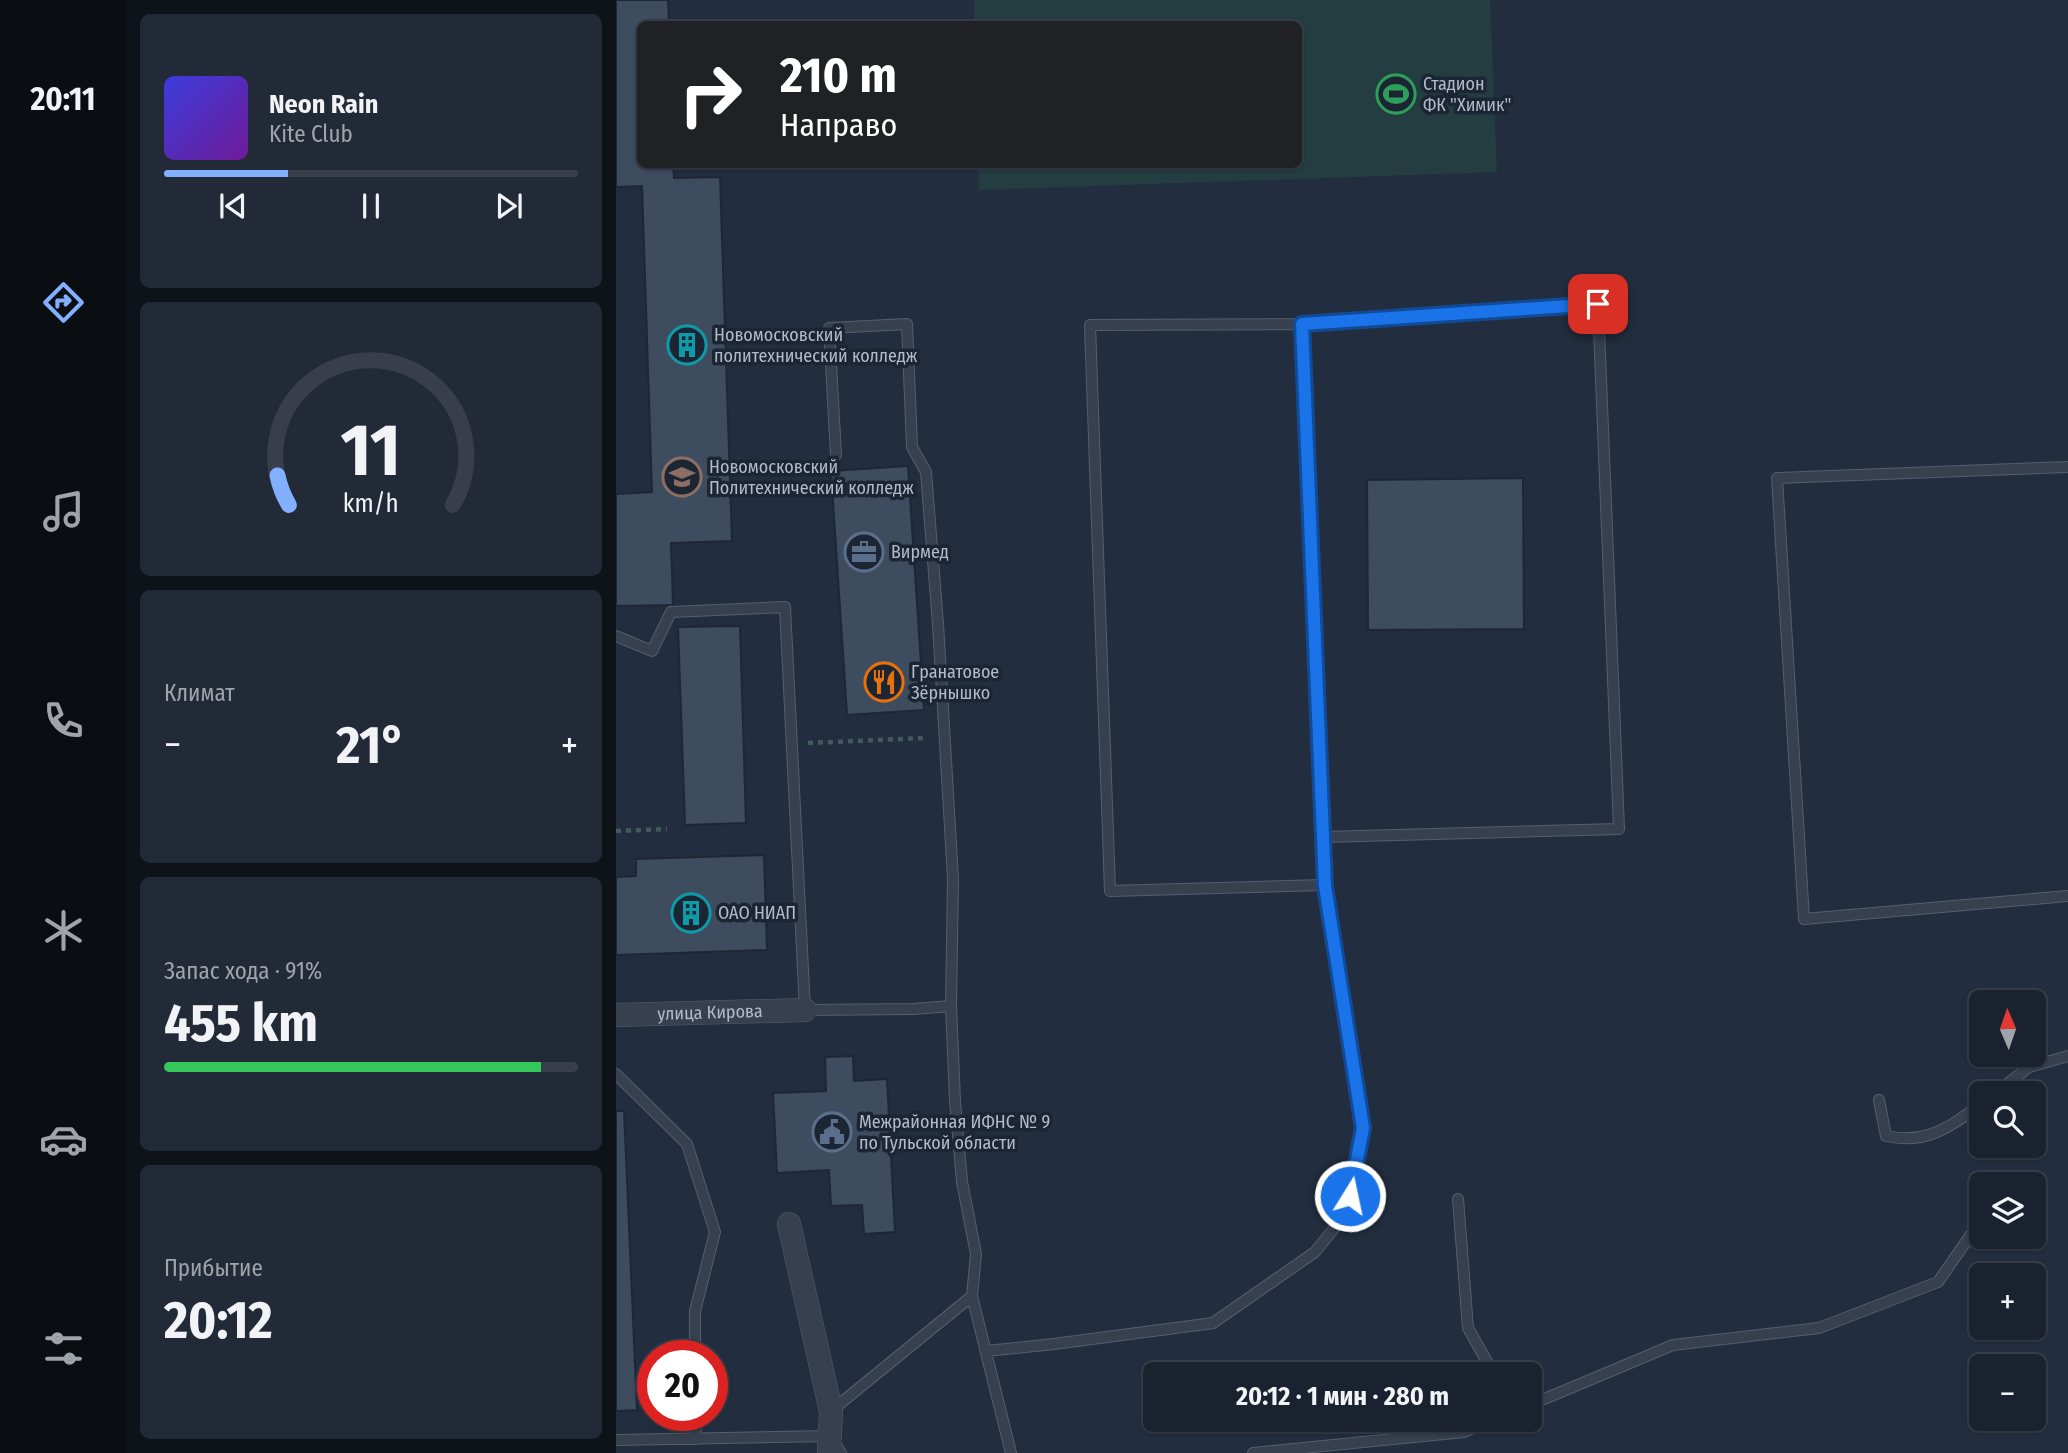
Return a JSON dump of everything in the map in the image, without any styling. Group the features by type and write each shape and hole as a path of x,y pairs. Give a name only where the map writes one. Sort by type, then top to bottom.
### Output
{"street":[{"name":"улица Кирова","path":"616,1015 805,1010"},
{"path":"789,1224 831,1411 833,1447"}],"lane":[{"path":"1323,837 1619,829 1598,304 1302,324 1090,326 1110,891 1325,886"},
{"path":"836,455 829,328 906,324 912,447 926,472 953,879 951,1006 955,1101 962,1182 976,1254 972,1297 1011,1453"},
{"path":"986,1351 1213,1323 1315,1252 1348,1212 1363,1128 1325,886 1302,324"},
{"path":"2068,467 1777,478 1804,919 2068,896"},
{"path":"616,636 652,651 671,612 785,607 805,1010 951,1006"},
{"path":"2011,1081 2029,1067 2068,1056"},
{"path":"616,1074 687,1144 715,1232 695,1311 695,1340"},
{"path":"1879,1101 1886,1136 1903,1140 1928,1138 1969,1112"},
{"path":"1458,1199 1468,1328 1487,1362"},
{"path":"1542,1400 1672,1345 1819,1328 1938,1282 1969,1237"},
{"path":"831,1411 972,1297"},
{"path":"696,1431 696,1439"},
{"path":"1253,1453 1464,1432"},
{"path":"616,1440 696,1439 833,1447"}],"path":[{"path":"792,743 944,738"},
{"path":"616,831 667,829"}],"green space":[{"name":"Стадион ФК \"Химик\"","path":"974,0 1490,0 1497,172 979,190 979,168 1302,168 1302,21 974,21"}],"building":[{"name":"Новомосковский политехнический колледж","path":"616,0 668,0 669,21 637,21 637,168 673,168 674,178 720,177 732,541 671,543 673,605 616,606 616,494 652,492 642,186 616,187"},
{"path":"908,466 924,710 847,715 831,471"},
{"path":"1523,478 1524,629 1368,630 1367,480"},
{"path":"740,626 746,823 685,825 678,627"},
{"name":"ОАО НИАП","path":"764,855 767,950 616,955 616,877 636,876 636,859"},
{"name":"Межрайонная ИФНС № 9 по Тульской области","path":"853,1056 854,1081 887,1079 895,1232 864,1234 862,1205 831,1206 829,1170 777,1173 773,1093 826,1091 825,1057"},
{"path":"616,1111 624,1111 637,1410 616,1411"}],"place":[{"name":"Стадион ФК \"Химик\"","path":"1396,94"},
{"name":"Новомосковский политехнический колледж","path":"687,345"},
{"name":"Новомосковский Политехнический колледж","path":"682,477"},
{"name":"Вирмед","path":"864,552"},
{"name":"Гранатовое Зёрнышко","path":"884,682"},
{"name":"ОАО НИАП","path":"691,913"},
{"name":"Межрайонная ИФНС № 9 по Тульской области","path":"832,1132"}],"route":[{"path":"1350,1196 1363,1128 1325,886 1302,324 1598,304"}]}
